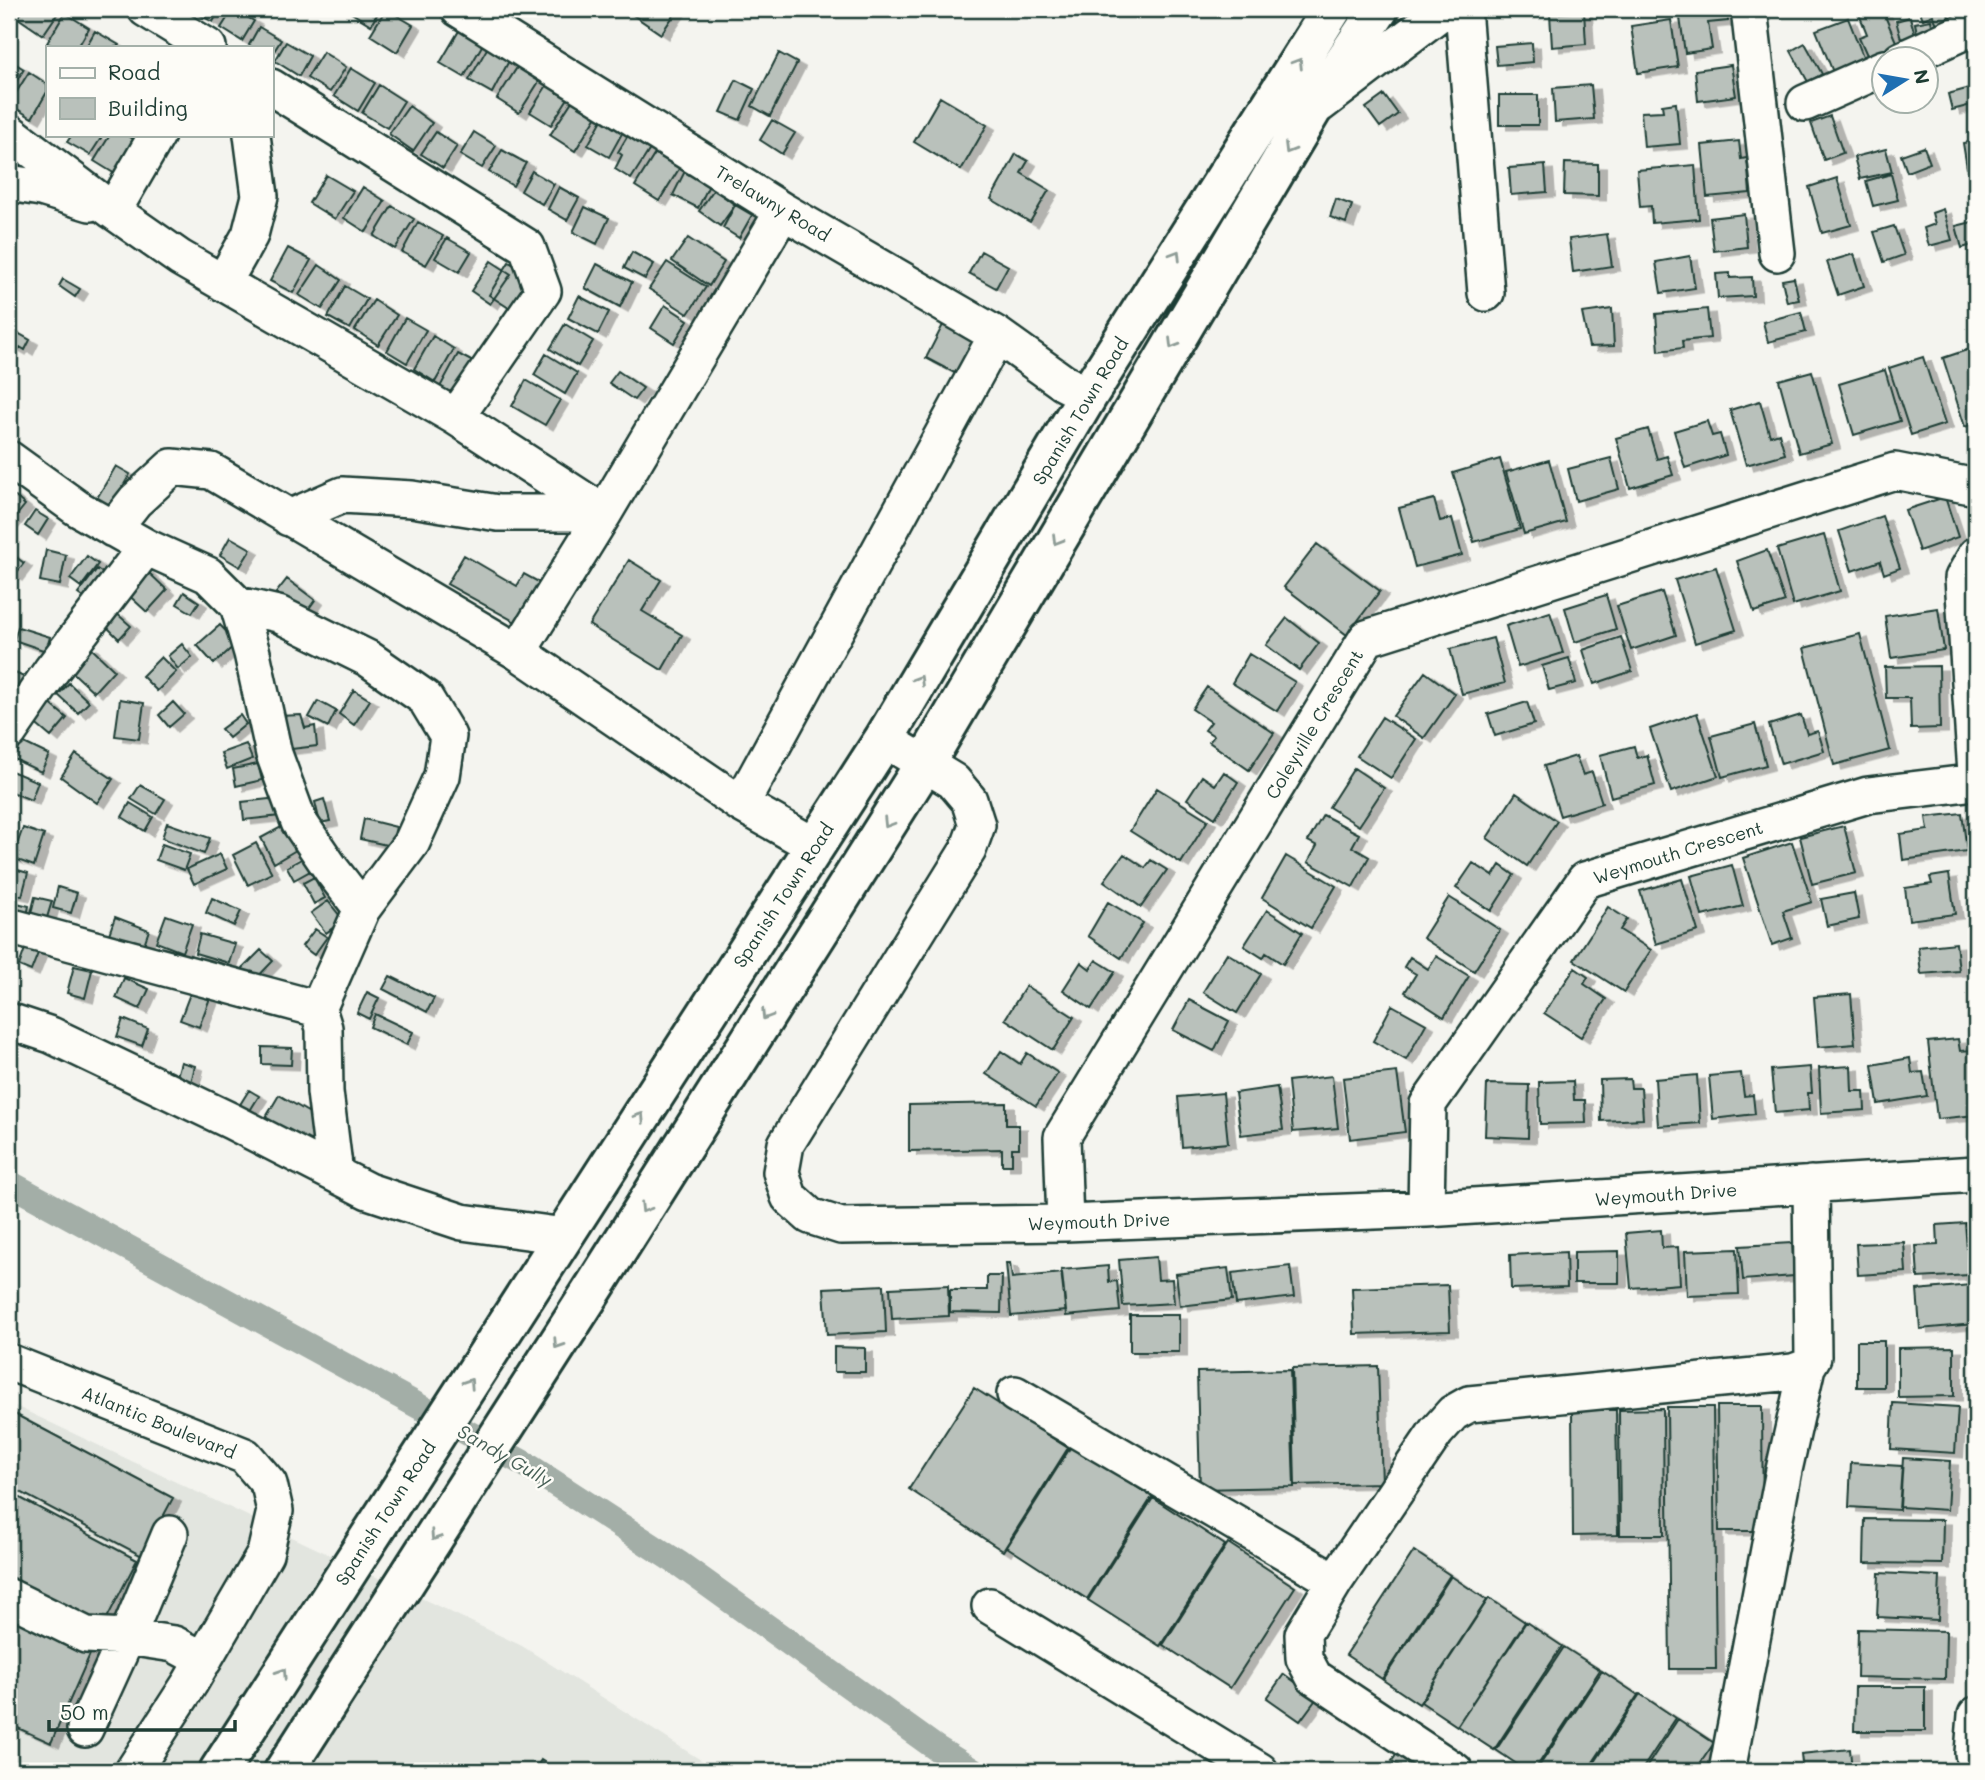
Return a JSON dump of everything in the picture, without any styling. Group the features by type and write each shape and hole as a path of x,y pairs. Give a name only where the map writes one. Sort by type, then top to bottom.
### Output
{"highway":[{"name":"Spanish Town Road","path":"219,1771 884,739 1088,395 1332,9"},
{"path":"284,1771 924,765 1311,111 1379,9"}],"street":[{"path":"146,9 206,46"},
{"name":"Trelawny Road","path":"458,9 783,211 997,335 1064,383 1088,395"},
{"path":"1311,111 1445,9"},
{"path":"1463,9 1486,293"},
{"path":"1749,9 1777,253"},
{"path":"1932,46 1976,26"},
{"path":"1805,103 1870,74"},
{"path":"273,88 527,247 543,290 456,417"},
{"path":"9,132 180,258 456,417 604,513"},
{"path":"113,211 156,136"},
{"path":"223,282 250,235 260,196 252,136"},
{"path":"9,183 41,188 113,211"},
{"path":"518,652 604,513 783,211"},
{"path":"741,804 997,335"},
{"path":"9,459 77,508 146,547 208,575 238,605 274,754 299,822 362,909"},
{"path":"113,528 135,501 172,467 211,471 518,652 741,804 815,846"},
{"name":"Coleyville Crescent","path":"1065,1223 1062,1137 1367,638 1895,471 1976,487"},
{"path":"289,518 342,495 412,499 498,513 604,513"},
{"path":"9,732 51,671 146,547"},
{"path":"1976,555 1963,578 1976,774"},
{"path":"238,605 278,614 369,659 425,698 448,736 442,776 412,842 362,909 318,1009 324,1028 326,1091 335,1174"},
{"name":"Weymouth Drive","path":"884,739 953,781 969,800 977,825 968,850 786,1144 780,1172 789,1197 810,1216 841,1226 1065,1223 1426,1209 1976,1174"},
{"name":"Weymouth Crescent","path":"1426,1209 1428,1104 1585,880 1868,795 1976,782"},
{"path":"11,935 318,1009"},
{"path":"9,1021 63,1041 231,1121 368,1191 462,1222 564,1236"},
{"path":"1727,1771 1784,1471 1807,1367 1813,1357 1811,1184"},
{"name":"Atlantic Boulevard","path":"9,1362 245,1456 269,1484 275,1511 265,1554 204,1660 133,1771"},
{"path":"1455,1771 1314,1677 1304,1658 1303,1634 1335,1581 1436,1432 1453,1413 1469,1404 1793,1372 1807,1367"},
{"path":"1016,1394 1335,1581"},
{"path":"85,1729 170,1534"},
{"path":"9,1597 86,1635 127,1637 174,1644 204,1660"},
{"path":"990,1606 1260,1771"},
{"path":"1976,1715 1973,1753 1976,1770"}],"shaded area":[{"path":"9,1403 522,1646 718,1771 9,1771"}],"building":[{"path":"24,9 60,10 43,35 18,18"},
{"path":"189,9 220,9 213,22"},
{"path":"233,9 254,21 242,41 221,28"},
{"path":"352,9 379,11 371,25 350,12"},
{"path":"386,9 413,25 397,52 370,35"},
{"path":"633,9 678,9 661,34 630,13"},
{"path":"1727,9 1728,21 1708,23 1712,49 1685,53 1679,11"},
{"path":"1871,9 1882,9 1897,44 1870,46 1870,62 1859,37 1867,34 1859,14"},
{"path":"1919,9 1946,9 1953,26 1940,31 1933,15 1923,19"},
{"path":"1584,11 1586,44 1552,47 1550,14"},
{"path":"65,13 89,28 79,46 53,46 47,43"},
{"path":"1910,17 1915,35 1901,39 1896,21"},
{"path":"1848,18 1866,64 1835,77 1816,30"},
{"path":"1671,20 1678,67 1638,73 1631,26"},
{"path":"1931,20 1933,30 1917,33 1915,23"},
{"path":"259,27 281,40 273,53 273,46 249,45"},
{"path":"460,29 483,44 464,77 440,63"},
{"path":"95,31 119,45 118,46 87,46"},
{"path":"286,42 310,56 299,76 275,61"},
{"path":"1532,43 1533,62 1497,65 1495,46"},
{"path":"1805,43 1822,74 1808,82 1791,51"},
{"path":"489,45 511,57 492,93 469,80"},
{"path":"323,52 346,67 330,92 307,78"},
{"path":"779,53 797,63 770,116 752,106"},
{"path":"9,60 24,69 9,93"},
{"path":"1731,65 1736,96 1698,101 1695,70"},
{"path":"518,66 540,80 519,113 497,99"},
{"path":"351,68 375,83 358,111 334,96"},
{"path":"29,72 46,83 46,94 32,118 9,104"},
{"path":"736,80 754,89 740,120 721,112"},
{"path":"549,82 570,95 551,125 530,112"},
{"path":"379,85 404,101 387,128 362,113"},
{"path":"1591,85 1594,119 1555,122 1553,88"},
{"path":"1970,88 1975,104 1952,110 1948,94"},
{"path":"1384,95 1398,114 1380,127 1366,108"},
{"path":"1499,95 1538,95 1538,125 1499,125"},
{"path":"940,97 987,125 961,170 914,142"},
{"path":"574,98 598,114 575,151 550,135"},
{"path":"1676,103 1680,144 1644,147 1641,112 1663,111 1662,105"},
{"path":"409,106 432,123 413,151 389,134"},
{"path":"604,116 625,128 609,157 588,145"},
{"path":"1830,116 1843,153 1824,160 1811,123"},
{"path":"772,120 795,133 782,154 760,140"},
{"path":"436,132 457,146 443,168 421,154"},
{"path":"474,132 496,146 482,168 460,155"},
{"path":"630,132 652,146 631,179 615,169 622,155 618,152"},
{"path":"71,136 102,136 90,155 67,142"},
{"path":"109,136 129,136 141,144 120,177 94,161"},
{"path":"1739,141 1741,159 1747,158 1750,193 1707,197 1702,145"},
{"path":"1976,141 1976,167 1967,168 1963,143"},
{"path":"1924,147 1930,163 1907,172 1901,155"},
{"path":"658,149 682,164 659,201 635,186"},
{"path":"1886,149 1892,172 1860,179 1854,157"},
{"path":"502,150 526,163 513,186 489,172"},
{"path":"1016,154 1028,161 1021,173 1049,190 1030,222 991,199"},
{"path":"1565,163 1598,164 1598,196 1564,195"},
{"path":"1545,165 1547,192 1511,195 1509,168"},
{"path":"1695,165 1699,219 1652,223 1651,206 1640,207 1637,170"},
{"path":"532,171 554,184 542,204 521,191"},
{"path":"685,171 710,183 698,208 673,195"},
{"path":"1891,174 1898,200 1873,206 1866,181"},
{"path":"326,175 353,191 335,219 309,203"},
{"path":"1837,178 1851,225 1822,233 1809,187"},
{"path":"363,187 385,201 366,232 344,218"},
{"path":"559,187 579,198 567,220 548,209"},
{"path":"714,189 735,205 720,226 699,211"},
{"path":"1336,199 1352,205 1346,223 1330,217"},
{"path":"735,205 752,215 739,238 723,228"},
{"path":"392,206 414,219 395,249 374,236"},
{"path":"585,207 609,218 597,244 573,232"},
{"path":"1943,209 1952,240 1929,246 1924,228 1935,224 1932,213"},
{"path":"1744,214 1747,247 1714,251 1710,218"},
{"path":"1976,221 1976,244 1962,248 1956,226"},
{"path":"418,222 443,236 426,265 402,252"},
{"path":"1894,226 1904,255 1884,262 1874,232"},
{"path":"1607,234 1612,266 1573,272 1569,239"},
{"path":"447,238 471,252 459,272 435,258"},
{"path":"688,238 724,262 709,286 672,261"},
{"path":"288,248 311,260 293,293 270,281"},
{"path":"981,251 1008,266 996,288 969,273"},
{"path":"632,252 654,264 645,279 624,268"},
{"path":"1854,254 1864,286 1838,295 1827,262"},
{"path":"1690,256 1695,288 1661,293 1656,262"},
{"path":"491,261 511,274 490,304 471,291"},
{"path":"509,262 532,277 512,310 489,295"},
{"path":"667,262 706,287 688,314 649,289"},
{"path":"597,264 632,282 620,307 585,288"},
{"path":"319,265 341,280 322,309 299,295"},
{"path":"1730,273 1730,278 1752,277 1753,296 1718,298 1716,274"},
{"path":"1794,278 1799,300 1787,302 1782,280"},
{"path":"63,279 80,289 75,297 59,286"},
{"path":"345,286 367,299 350,329 328,317"},
{"path":"579,296 609,312 598,334 568,318"},
{"path":"374,300 397,315 378,345 355,330"},
{"path":"665,305 688,320 674,343 651,328"},
{"path":"1612,309 1614,346 1589,347 1582,313"},
{"path":"1707,309 1710,338 1682,341 1683,348 1659,351 1656,314"},
{"path":"1801,312 1806,332 1768,342 1763,322"},
{"path":"947,317 986,337 964,378 926,358"},
{"path":"405,318 426,330 407,363 387,351"},
{"path":"565,324 593,341 578,366 550,349"},
{"path":"9,328 30,340 25,350 9,345"},
{"path":"433,336 454,349 435,382 414,369"},
{"path":"1976,347 1976,423 1965,427 1943,358"},
{"path":"458,354 479,365 462,399 440,387"},
{"path":"546,354 577,373 565,394 534,375"},
{"path":"1923,357 1945,424 1911,435 1889,368"},
{"path":"1885,370 1900,421 1854,435 1839,384"},
{"path":"618,371 643,388 634,400 609,383"},
{"path":"1812,371 1832,444 1799,453 1779,380"},
{"path":"526,380 560,400 545,425 512,406"},
{"path":"1760,401 1770,436 1779,433 1785,454 1746,465 1730,410"},
{"path":"1707,421 1712,436 1720,434 1726,455 1685,468 1674,431"},
{"path":"1648,429 1657,459 1667,456 1673,475 1630,488 1616,438"},
{"path":"1611,458 1619,489 1576,501 1568,469"},
{"path":"1500,459 1520,529 1474,542 1453,473"},
{"path":"1549,460 1566,522 1524,534 1506,472"},
{"path":"116,466 130,474 109,511 94,503"},
{"path":"12,494 25,505 9,525 9,499"},
{"path":"1945,497 1958,537 1919,551 1905,510"},
{"path":"1434,499 1440,521 1452,518 1462,555 1415,567 1399,508"},
{"path":"35,511 48,519 38,535 25,526"},
{"path":"1882,516 1900,568 1884,574 1880,561 1852,571 1839,531"},
{"path":"1824,535 1840,591 1793,605 1777,549"},
{"path":"230,537 251,549 240,567 220,555"},
{"path":"1317,544 1380,591 1347,635 1284,587"},
{"path":"46,550 66,555 60,585 40,581"},
{"path":"1767,550 1785,602 1754,612 1737,561"},
{"path":"10,553 24,563 14,576 9,572"},
{"path":"464,555 517,586 524,574 544,585 521,625 447,584"},
{"path":"87,556 98,564 81,587 70,579"},
{"path":"629,560 661,580 642,611 682,635 662,670 589,625"},
{"path":"1716,567 1736,630 1695,643 1675,580"},
{"path":"97,569 108,577 89,602 78,594"},
{"path":"145,569 167,590 147,612 124,591"},
{"path":"287,579 315,600 305,614 276,593"},
{"path":"184,592 199,602 192,613 177,604"},
{"path":"1662,592 1676,635 1631,650 1617,606"},
{"path":"1606,595 1616,629 1575,642 1565,608"},
{"path":"1938,608 1944,650 1891,658 1885,616"},
{"path":"115,612 131,626 119,639 104,624"},
{"path":"1550,612 1563,653 1518,667 1506,626"},
{"path":"1287,618 1319,643 1299,670 1266,645"},
{"path":"220,625 237,643 214,664 197,645"},
{"path":"18,627 50,637 46,651 14,640"},
{"path":"1860,634 1890,750 1834,765 1804,648"},
{"path":"1621,637 1632,671 1594,684 1583,650"},
{"path":"1493,638 1505,683 1462,694 1450,649"},
{"path":"182,644 192,657 178,669 168,656"},
{"path":"89,646 114,670 94,692 68,668"},
{"path":"1249,654 1295,682 1277,711 1232,683"},
{"path":"161,657 176,672 157,691 142,676"},
{"path":"1569,658 1576,683 1549,690 1542,666"},
{"path":"1939,666 1940,728 1911,729 1910,698 1886,698 1885,667"},
{"path":"9,670 30,680 21,698 9,691"},
{"path":"1425,672 1455,694 1424,738 1393,716"},
{"path":"69,683 89,702 78,713 58,695"},
{"path":"1207,687 1274,733 1249,770 1209,742 1214,736 1205,730 1211,722 1192,709"},
{"path":"354,690 370,700 354,725 339,714"},
{"path":"42,697 67,718 51,737 26,716"},
{"path":"120,699 144,703 139,739 115,736"},
{"path":"318,701 336,711 328,727 309,717"},
{"path":"173,702 184,714 169,727 159,715"},
{"path":"1527,702 1534,724 1495,736 1488,714"},
{"path":"1697,713 1718,776 1671,792 1650,729"},
{"path":"240,715 246,724 229,738 221,729"},
{"path":"301,715 305,728 315,726 317,746 283,750 278,716"},
{"path":"1801,715 1807,734 1818,731 1824,751 1781,764 1769,725"},
{"path":"1382,717 1416,739 1391,778 1357,756"},
{"path":"1755,724 1766,765 1722,777 1711,736"},
{"path":"22,742 49,755 41,772 14,759"},
{"path":"246,744 252,759 227,769 221,753"},
{"path":"1634,746 1637,758 1647,755 1655,785 1611,797 1600,755"},
{"path":"76,754 113,779 97,803 61,777"},
{"path":"1576,756 1583,775 1592,772 1602,803 1560,816 1544,766"},
{"path":"258,764 262,780 236,786 233,769"},
{"path":"1354,768 1384,788 1359,826 1329,807"},
{"path":"9,770 38,782 31,800 9,791"},
{"path":"1224,772 1238,782 1215,818 1187,799 1202,776 1215,785"},
{"path":"140,785 165,799 156,814 131,799"},
{"path":"1157,788 1208,820 1181,863 1130,831"},
{"path":"1516,793 1557,821 1527,866 1487,838"},
{"path":"278,798 280,816 244,820 242,802"},
{"path":"324,799 330,821 320,823 315,802"},
{"path":"130,803 153,817 145,831 122,817"},
{"path":"1962,813 1967,851 1903,860 1900,834 1928,830 1926,817"},
{"path":"1323,815 1359,834 1352,847 1369,857 1353,887 1308,862 1317,846 1308,841"},
{"path":"364,819 396,827 391,846 360,839"},
{"path":"167,823 210,838 204,854 162,838"},
{"path":"283,826 296,850 274,863 261,838"},
{"path":"1844,826 1856,873 1812,884 1800,837"},
{"path":"23,828 44,835 34,866 12,858"},
{"path":"1792,842 1812,902 1783,911 1792,938 1772,945 1743,858"},
{"path":"256,843 272,873 248,885 233,855"},
{"path":"162,844 190,854 184,870 156,860"},
{"path":"220,854 227,869 194,884 187,869"},
{"path":"1124,854 1145,868 1151,860 1167,870 1141,907 1104,881"},
{"path":"1286,856 1336,886 1311,928 1262,898"},
{"path":"303,858 310,871 294,880 287,867"},
{"path":"1473,863 1493,876 1500,865 1514,875 1491,911 1456,888"},
{"path":"1732,865 1743,906 1702,916 1691,876"},
{"path":"11,868 28,873 22,896 9,893"},
{"path":"1949,874 1955,914 1909,920 1905,888 1932,884 1930,877"},
{"path":"314,877 325,898 314,904 303,883"},
{"path":"1682,879 1698,931 1656,944 1640,891"},
{"path":"58,887 77,893 71,913 53,908"},
{"path":"1854,893 1859,919 1827,926 1821,899"},
{"path":"35,897 52,901 46,921 30,917"},
{"path":"1449,897 1500,930 1474,971 1423,938"},
{"path":"212,898 241,911 234,926 206,913"},
{"path":"9,901 29,906 25,925 9,921"},
{"path":"328,901 343,920 326,933 311,913"},
{"path":"1108,902 1143,923 1121,958 1088,936"},
{"path":"1608,907 1627,919 1620,930 1651,950 1624,992 1574,960"},
{"path":"1267,910 1302,933 1283,964 1266,953 1263,958 1244,946"},
{"path":"166,915 192,924 182,952 156,942"},
{"path":"115,917 149,930 142,950 108,937"},
{"path":"315,929 327,937 314,955 302,946"},
{"path":"200,934 235,944 229,963 195,953"},
{"path":"27,943 40,948 31,971 19,966"},
{"path":"1956,943 1959,971 1921,974 1918,947"},
{"path":"261,950 273,961 250,985 238,973"},
{"path":"1227,953 1261,974 1237,1013 1203,992"},
{"path":"1436,956 1469,976 1444,1017 1405,992 1416,974 1404,967 1410,957 1428,969"},
{"path":"1096,960 1115,972 1091,1009 1063,990 1081,962 1090,969"},
{"path":"74,966 92,970 85,998 67,993"},
{"path":"1575,968 1588,977 1584,984 1606,999 1581,1037 1544,1013"},
{"path":"390,976 434,998 427,1012 383,989"},
{"path":"124,978 149,989 140,1009 116,998"},
{"path":"1026,986 1074,1017 1053,1050 1005,1019"},
{"path":"191,991 210,998 199,1027 180,1020"},
{"path":"367,992 379,998 369,1019 357,1013"},
{"path":"1851,994 1855,1044 1818,1047 1814,997"},
{"path":"1189,1000 1229,1021 1214,1051 1173,1030"},
{"path":"1392,1005 1426,1024 1406,1060 1373,1041"},
{"path":"375,1014 413,1032 407,1045 370,1027"},
{"path":"123,1019 148,1029 142,1046 117,1037"},
{"path":"1958,1039 1960,1051 1972,1050 1976,1115 1937,1119 1928,1042"},
{"path":"262,1047 292,1048 291,1065 262,1064"},
{"path":"1001,1051 1020,1064 1027,1053 1058,1073 1036,1106 986,1074"},
{"path":"1910,1058 1912,1073 1923,1072 1927,1096 1878,1104 1872,1065"},
{"path":"181,1062 195,1066 190,1087 175,1083"},
{"path":"1851,1066 1852,1091 1864,1091 1865,1110 1821,1113 1819,1068"},
{"path":"1810,1067 1812,1093 1808,1093 1809,1110 1775,1113 1771,1070"},
{"path":"1397,1072 1405,1132 1350,1139 1343,1078"},
{"path":"1741,1073 1744,1096 1753,1095 1755,1114 1713,1119 1709,1076"},
{"path":"1697,1075 1700,1123 1658,1126 1655,1079"},
{"path":"1332,1076 1338,1128 1293,1132 1288,1081"},
{"path":"1630,1079 1631,1088 1641,1088 1643,1119 1601,1121 1600,1080"},
{"path":"1573,1081 1574,1100 1585,1100 1586,1123 1540,1124 1539,1082"},
{"path":"1487,1084 1529,1085 1528,1138 1485,1136"},
{"path":"1277,1087 1283,1130 1241,1135 1235,1093"},
{"path":"249,1090 259,1096 246,1117 236,1111"},
{"path":"1223,1093 1228,1143 1182,1147 1178,1097"},
{"path":"279,1095 323,1121 305,1150 262,1124"},
{"path":"1006,1103 1006,1125 1019,1125 1019,1148 1012,1148 1012,1165 1002,1165 1002,1149 909,1151 909,1105"},
{"path":"1965,1223 1969,1275 1918,1278 1916,1246 1938,1245 1937,1225"},
{"path":"1661,1230 1662,1248 1678,1247 1680,1284 1631,1288 1626,1233"},
{"path":"1904,1242 1906,1272 1858,1275 1856,1244"},
{"path":"1792,1243 1794,1276 1743,1280 1740,1246"},
{"path":"1737,1249 1739,1294 1687,1296 1685,1251"},
{"path":"1619,1251 1619,1283 1574,1283 1574,1252"},
{"path":"1566,1252 1567,1287 1511,1289 1510,1255"},
{"path":"1156,1257 1158,1280 1172,1279 1174,1303 1123,1306 1119,1260"},
{"path":"1006,1263 1010,1263 1012,1278 1062,1273 1066,1311 1011,1316"},
{"path":"1108,1266 1109,1282 1117,1281 1120,1311 1066,1316 1061,1270"},
{"path":"1290,1266 1294,1297 1236,1304 1232,1273"},
{"path":"1228,1268 1232,1300 1180,1306 1176,1274"},
{"path":"987,1276 1002,1276 1001,1313 950,1312 950,1290 987,1290"},
{"path":"884,1285 886,1332 827,1335 824,1288"},
{"path":"948,1285 949,1316 892,1319 890,1288"},
{"path":"1448,1285 1450,1331 1354,1334 1352,1288"},
{"path":"1970,1285 1974,1324 1920,1329 1917,1290"},
{"path":"1130,1315 1179,1315 1179,1352 1130,1352"},
{"path":"1857,1341 1884,1341 1884,1387 1857,1387"},
{"path":"834,1347 865,1348 865,1372 834,1372"},
{"path":"1954,1347 1954,1396 1898,1397 1898,1348"},
{"path":"1378,1366 1382,1483 1295,1485 1292,1368"},
{"path":"1290,1370 1294,1487 1200,1489 1197,1372"},
{"path":"974,1388 1068,1448 1003,1551 909,1489"},
{"path":"1893,1403 1958,1407 1955,1453 1891,1449"},
{"path":"1717,1406 1762,1406 1763,1531 1719,1531"},
{"path":"1667,1407 1713,1407 1716,1669 1670,1669"},
{"path":"1663,1409 1664,1535 1620,1535 1619,1410"},
{"path":"1572,1410 1616,1410 1618,1535 1573,1536"},
{"path":"9,1411 173,1498 142,1556 9,1486"},
{"path":"1072,1445 1152,1497 1087,1599 1007,1547"},
{"path":"1903,1458 1950,1461 1947,1510 1900,1507"},
{"path":"1851,1463 1902,1466 1899,1510 1849,1507"},
{"path":"9,1492 137,1560 103,1626 9,1576"},
{"path":"1153,1498 1225,1545 1160,1646 1088,1600"},
{"path":"1865,1519 1943,1520 1942,1564 1864,1563"},
{"path":"1228,1543 1295,1587 1230,1688 1163,1645"},
{"path":"1414,1551 1450,1575 1382,1679 1346,1655"},
{"path":"1879,1573 1940,1576 1938,1620 1877,1617"},
{"path":"1451,1576 1487,1600 1419,1704 1383,1680"},
{"path":"1489,1598 1525,1622 1457,1726 1421,1702"},
{"path":"9,1605 95,1643 51,1743 9,1724"},
{"path":"1526,1622 1562,1646 1494,1750 1457,1726"},
{"path":"1858,1629 1946,1631 1945,1679 1857,1677"},
{"path":"1564,1647 1600,1670 1534,1771 1527,1771 1496,1750"},
{"path":"1602,1671 1638,1695 1587,1771 1536,1771"},
{"path":"1284,1674 1317,1698 1300,1721 1267,1698"},
{"path":"1855,1687 1925,1687 1925,1731 1854,1731"},
{"path":"1640,1694 1676,1718 1641,1771 1589,1771"},
{"path":"1678,1719 1714,1743 1695,1771 1644,1771"},
{"path":"1404,1743 1439,1771 1407,1771 1392,1761"},
{"path":"1850,1749 1852,1770 1803,1771 1801,1754"},
{"path":"541,1760 558,1771 534,1771"}],"waterway":[{"name":"Sandy Gully","path":"9,1183 525,1464 681,1565 936,1748 973,1771"}]}
